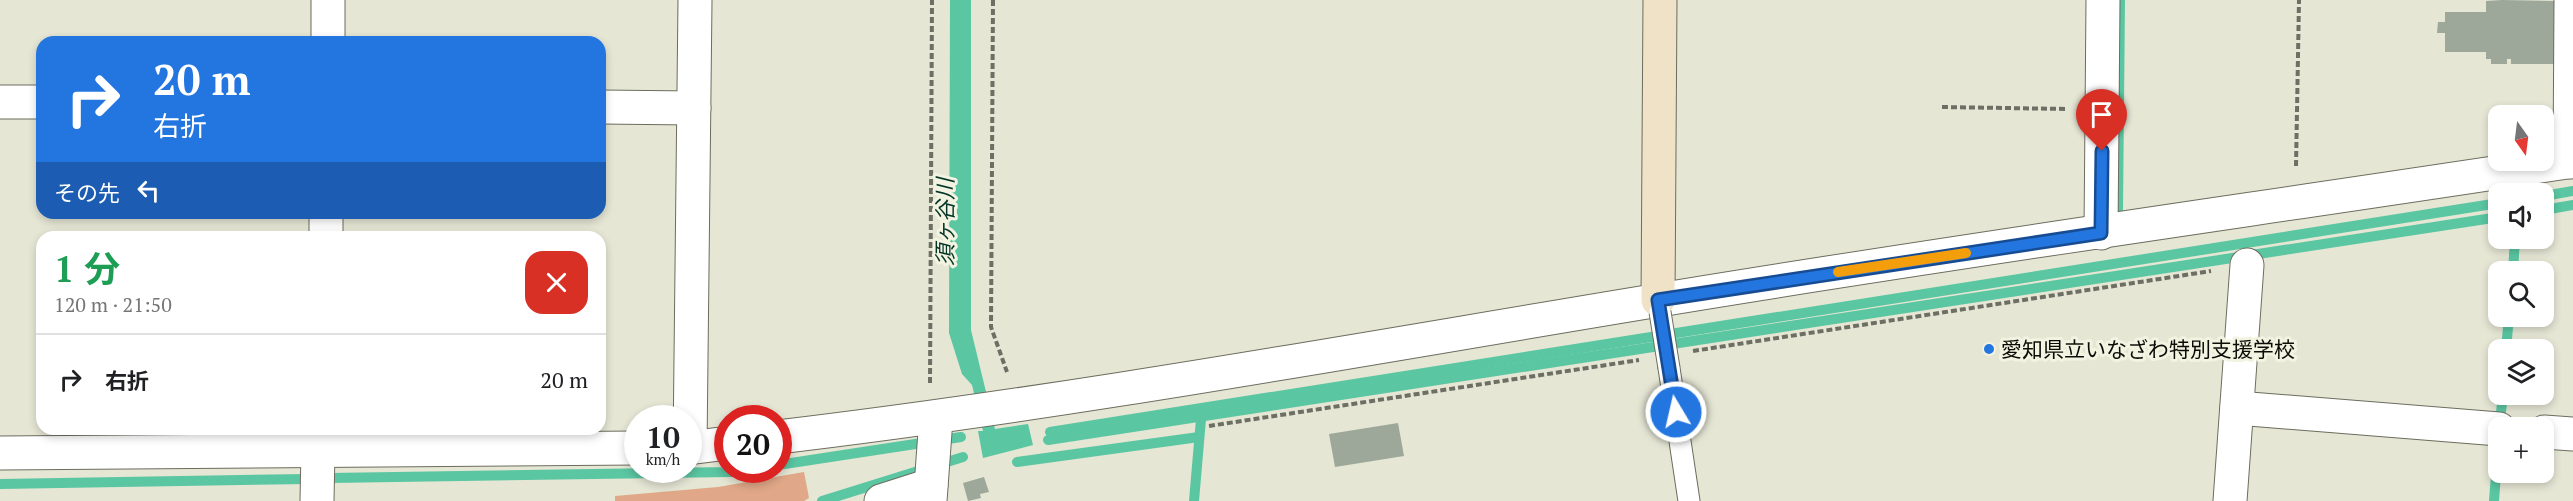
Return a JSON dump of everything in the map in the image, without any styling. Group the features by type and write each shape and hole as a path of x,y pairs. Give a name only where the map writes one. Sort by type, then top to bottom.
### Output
{"street":[{"path":"328,0 328,36"},
{"path":"690,405 695,0"},
{"path":"1659,306 1660,0"},
{"path":"2101,233 2103,0"},
{"path":"792,436 934,422 996,409 1659,306 2101,233 2572,161 2571,0"},
{"path":"0,102 36,102"},
{"path":"606,107 694,108"},
{"path":"2230,501 2247,265"},
{"path":"2237,408 2488,428"},
{"path":"882,501 931,489 934,422"},
{"path":"2554,433 2573,434"},
{"path":"0,453 322,443 624,448"},
{"path":"317,501 322,443"}],"lane":[{"path":"1659,306 1675,361 1689,501"}],"path":[{"path":"932,0 934,422"},
{"path":"993,0 991,327 996,409"},
{"path":"2296,203 2299,0"},
{"path":"1942,107 2102,110"},
{"path":"1675,361 2247,265"},
{"path":"1209,426 1646,359"}],"shaded area":[{"path":"950,0 971,0 971,330 995,429 1028,424 1033,445 983,458 978,431 983,431 972,385 962,374 949,333"},
{"path":"804,472 809,498 804,501 615,501 615,496 741,483 792,483 792,474"}],"building":[{"path":"2486,1 2555,1 2555,64 2511,64 2511,59 2507,59 2507,64 2491,64 2491,59 2486,59 2486,52 2445,52 2445,33 2437,33 2438,22 2445,22 2445,12 2486,12"},
{"path":"1398,423 1404,456 1335,467 1329,434"},
{"path":"984,477 989,492 980,494 981,498 968,501 963,483"}],"waterway":[{"path":"2118,209 2120,0"},
{"path":"2554,194 2573,191"},
{"path":"1050,432 2488,205"},
{"path":"2554,208 2573,205"},
{"path":"1048,440 2488,219"},
{"path":"2514,249 2514,261"},
{"path":"2507,339 2508,327"},
{"path":"2501,412 2502,405"},
{"path":"1194,501 1201,419"},
{"path":"792,463 961,437"},
{"path":"1017,462 1199,437"},
{"path":"822,501 963,457"},
{"path":"330,478 714,472"},
{"path":"0,484 307,479"},
{"path":"2494,501 2495,483"}],"slow traffic":[{"path":"1838,272 1966,253"}],"place":[{"name":"愛知県立いなざわ特別支援学校","path":"1989,349"}],"route":[{"path":"1676,412 1658,300 2101,233 2102,151"}],"water label":[{"name":"須ヶ谷川","path":"944,222"}]}
